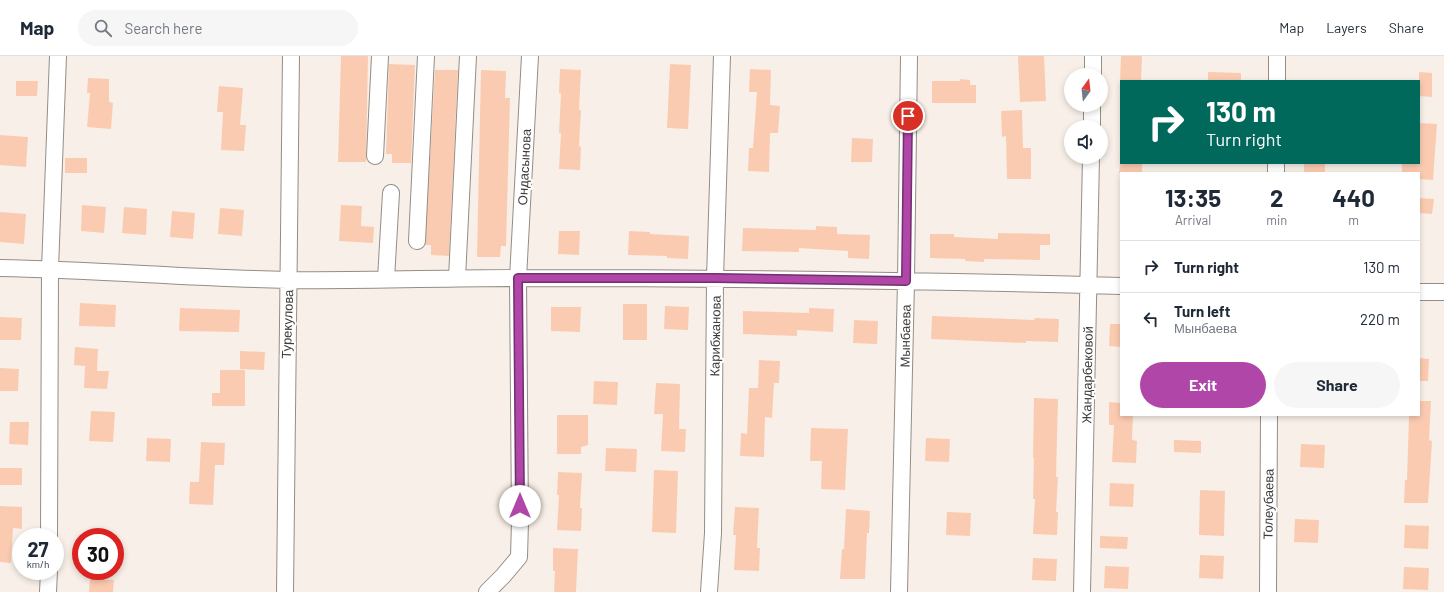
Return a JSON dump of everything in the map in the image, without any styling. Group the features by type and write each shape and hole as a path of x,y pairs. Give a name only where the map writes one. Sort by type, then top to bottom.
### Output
{"street":[{"path":"49,528 50,269 58,56"},
{"name":"Турекулова","path":"285,592 286,366 289,280 291,56"},
{"path":"375,156 380,56"},
{"path":"417,242 426,56"},
{"path":"457,278 468,56"},
{"name":"Ондасынова","path":"487,592 519,557 518,278 530,56"},
{"name":"Карибжанова","path":"710,592 715,278 722,56"},
{"name":"Мынбаева","path":"899,592 909,56"},
{"path":"1093,56 1093,68"},
{"path":"1277,56 1277,80"},
{"name":"Жандарбековой","path":"1082,592 1091,164"},
{"path":"386,279 391,193"},
{"path":"0,268 289,280 457,278 715,278 1120,286"},
{"path":"1420,292 1444,292"},
{"name":"Толеубаева","path":"1268,592 1269,416"},
{"path":"48,580 48,592"}],"building":[{"path":"341,56 368,56 366,162 338,162"},
{"path":"1018,56 1044,56 1046,101 1020,102"},
{"path":"1121,56 1142,56 1141,80 1120,80"},
{"path":"389,64 415,65 411,163 392,163 392,154 386,154"},
{"path":"670,64 691,65 688,129 667,128"},
{"path":"560,69 581,70 579,110 581,110 579,146 581,147 580,170 559,169 561,133 559,133 561,93 559,93"},
{"path":"750,69 771,70 770,105 780,106 778,133 770,133 769,172 748,171 749,148 753,148 757,92 749,92"},
{"path":"435,70 458,70 449,256 431,255 431,245 425,245"},
{"path":"481,70 506,71 505,98 510,98 506,246 501,246 500,257 477,257"},
{"path":"1208,72 1241,73 1241,80 1208,80"},
{"path":"1419,72 1432,73 1432,97 1420,96"},
{"path":"88,78 109,79 109,102 113,103 111,129 87,127 90,93 87,93"},
{"path":"960,79 970,80 970,85 976,85 976,103 932,103 932,81 960,81"},
{"path":"16,81 38,81 37,96 16,96"},
{"path":"219,86 243,88 240,125 246,125 244,151 221,150 223,112 217,112"},
{"path":"1022,110 1023,148 1031,148 1031,179 1007,179 1006,136 1002,137 1001,111"},
{"path":"1420,123 1437,124 1433,180 1420,179 1420,172 1402,172 1402,164 1420,164"},
{"path":"0,135 28,137 26,167 0,165"},
{"path":"852,138 873,139 872,162 851,162"},
{"path":"65,158 87,158 87,173 65,173"},
{"path":"1120,163 1142,164 1142,172 1119,173"},
{"path":"1304,164 1325,164 1325,172 1304,172"},
{"path":"1420,198 1434,199 1432,214 1420,213"},
{"path":"82,205 106,207 104,233 81,231"},
{"path":"341,205 362,206 361,226 374,227 373,243 339,241"},
{"path":"124,207 147,209 146,235 122,233"},
{"path":"220,208 244,210 242,236 218,234"},
{"path":"172,211 195,213 193,239 170,237"},
{"path":"0,212 26,214 24,244 0,242"},
{"path":"816,226 837,227 837,234 870,235 869,259 848,258 848,251 799,248 799,252 742,251 743,228 816,230"},
{"path":"559,231 580,231 579,255 558,254"},
{"path":"629,231 650,232 650,234 689,236 688,259 667,258 667,256 628,255"},
{"path":"998,233 1050,234 1050,245 1040,245 1040,260 984,259 984,262 965,261 965,259 930,258 930,234 954,234 954,237 998,239"},
{"path":"80,303 116,305 115,327 79,326"},
{"path":"623,304 647,304 647,340 623,340"},
{"path":"665,306 689,307 688,330 664,329"},
{"path":"551,307 581,307 580,332 551,331"},
{"path":"180,308 240,310 239,332 179,331"},
{"path":"809,308 834,309 833,332 797,330 797,336 743,334 743,311 809,313"},
{"path":"932,316 1034,320 1035,318 1059,319 1058,342 1026,341 1026,343 931,339"},
{"path":"0,317 22,318 21,340 0,340"},
{"path":"854,320 878,321 877,344 853,343"},
{"path":"1110,324 1120,324 1120,347 1109,346"},
{"path":"75,347 98,349 97,371 109,371 107,389 84,388 85,366 74,365"},
{"path":"240,351 265,352 264,370 240,369"},
{"path":"1420,358 1429,359 1428,381 1420,381"},
{"path":"759,360 780,361 779,383 774,383 772,418 765,417 764,457 740,456 741,433 747,434 749,388 758,388"},
{"path":"0,368 19,369 18,391 0,391"},
{"path":"220,370 245,370 245,406 212,406 212,393 220,393"},
{"path":"594,381 618,382 617,405 593,404"},
{"path":"656,383 680,384 679,429 686,429 685,452 661,451 663,414 654,414"},
{"path":"1034,398 1058,399 1056,477 1058,477 1056,512 1058,512 1057,535 1033,534 1035,499 1033,499"},
{"path":"1420,401 1431,401 1429,440 1432,441 1428,503 1404,503 1405,480 1407,480 1409,416 1420,416"},
{"path":"1109,402 1120,403 1120,416 1133,416 1132,440 1137,441 1136,463 1112,462 1114,425 1109,425"},
{"path":"91,411 115,412 113,442 89,441"},
{"path":"557,415 588,415 588,445 581,447 581,454 557,454"},
{"path":"10,422 29,422 28,445 9,444"},
{"path":"811,428 848,429 845,490 821,489 822,461 810,461"},
{"path":"147,438 171,439 170,462 146,461"},
{"path":"926,438 950,439 949,462 925,461"},
{"path":"1174,440 1201,441 1201,453 1174,452"},
{"path":"201,442 225,443 224,465 215,465 213,505 189,504 190,482 199,482"},
{"path":"1301,444 1325,445 1324,468 1300,467"},
{"path":"606,448 637,449 636,472 605,471"},
{"path":"0,468 22,468 22,485 0,485"},
{"path":"654,470 678,471 676,533 652,532"},
{"path":"558,472 582,473 580,508 582,508 581,531 557,530 559,495 557,495"},
{"path":"1110,483 1134,484 1133,507 1109,506"},
{"path":"1200,490 1225,491 1224,536 1199,535"},
{"path":"0,506 22,507 22,528 12,528 11,563 0,562"},
{"path":"735,507 759,508 757,548 760,548 759,571 734,570 736,535 733,535"},
{"path":"846,509 870,511 869,533 867,533 865,579 840,579 842,549 844,549"},
{"path":"947,512 971,513 970,536 946,535"},
{"path":"1295,519 1319,520 1318,543 1294,542"},
{"path":"1405,525 1429,526 1428,549 1404,548"},
{"path":"1100,536 1128,537 1127,549 1100,548"},
{"path":"553,548 578,549 576,592 554,592 555,571 553,571"},
{"path":"1200,555 1224,556 1223,579 1199,578"},
{"path":"1033,558 1057,559 1056,581 1032,580"},
{"path":"1105,566 1129,567 1128,589 1104,588"},
{"path":"1404,567 1429,568 1428,590 1403,589"},
{"path":"90,580 114,580 113,592 89,592"}],"route":[{"path":"520,506 518,278 715,278 906,281 908,116"}]}
